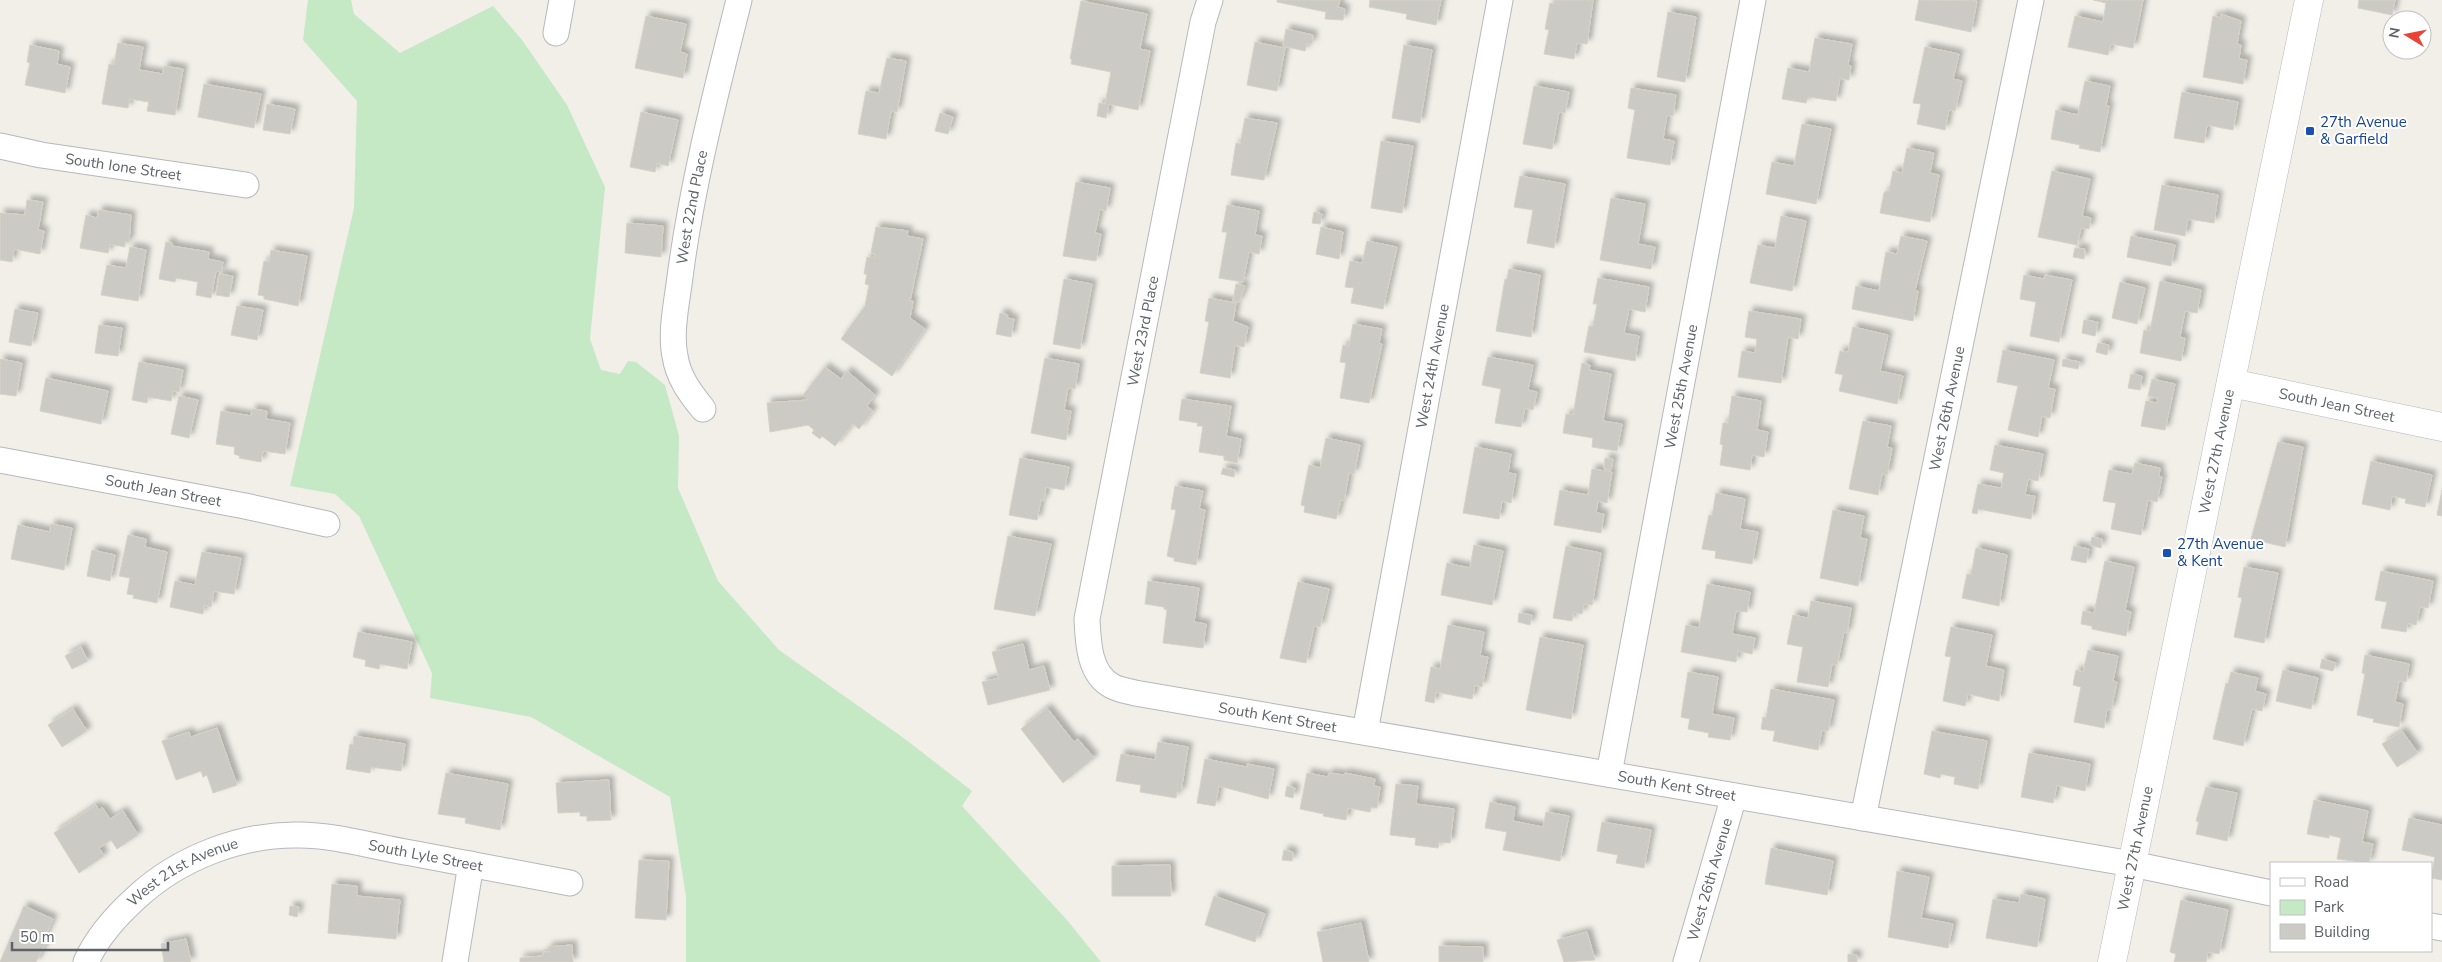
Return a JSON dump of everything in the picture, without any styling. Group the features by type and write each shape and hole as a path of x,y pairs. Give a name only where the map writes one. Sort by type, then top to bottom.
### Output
{"main road":[{"name":"West 27th Avenue","path":"2112,962 2309,0"},
{"name":"South Jean Street","path":"2231,384 2442,427"}],"street":[{"path":"556,34 562,0"},
{"name":"West 22nd Place","path":"703,409 686,388 674,356 675,313 684,246 706,135 739,0"},
{"name":"West 23rd Place","path":"1092,663 1087,619 1203,22 1210,0"},
{"name":"West 24th Avenue","path":"1365,732 1500,0"},
{"name":"West 25th Avenue","path":"1609,774 1753,0"},
{"name":"West 26th Avenue","path":"1863,818 2031,0"},
{"name":"South Ione Street","path":"0,146 42,155 246,185"},
{"name":"South Jean Street","path":"0,460 245,506 327,524"},
{"name":"South Kent Street","path":"1092,663 1102,678 1112,686 1135,693 2132,864 2270,893"},
{"name":"West 26th Avenue","path":"1686,962 1734,796"},
{"name":"South Lyle Street","path":"280,836 313,836 570,883"},
{"name":"West 21st Avenue","path":"86,962 105,930 150,885 179,867 228,845 280,836"},
{"path":"455,962 471,864"}],"green space":[{"path":"308,0 351,0 354,14 400,53 493,6 522,40 567,105 605,187 590,339 601,370 620,374 628,361 636,362 665,385 679,436 678,488 718,581 779,650 905,739 972,791 962,806 1067,920 1101,962 686,962 686,896 670,797 531,717 430,698 432,673 359,516 335,494 290,486 354,208 357,101 303,40"}],"building":[{"path":"1277,0 1340,0 1338,7 1345,9 1343,20 1325,19 1326,12 1277,2"},
{"path":"1370,0 1441,0 1436,25 1406,19 1407,14 1369,7"},
{"path":"1554,0 1593,0 1587,44 1577,43 1574,59 1544,54 1549,30 1545,29 1550,3 1554,4"},
{"path":"1919,0 1977,1 1971,32 1915,20"},
{"path":"2093,0 2143,0 2133,48 2111,44 2108,55 2068,47 2075,16 2103,22 2106,3"},
{"path":"2359,0 2395,0 2393,10 2382,10 2382,13 2358,8"},
{"path":"1081,1 1147,14 1140,49 1150,51 1138,110 1109,104 1106,118 1097,116 1099,103 1105,104 1111,72 1071,64 1072,59 1070,59"},
{"path":"1668,12 1696,17 1685,82 1657,77"},
{"path":"2221,14 2241,21 2237,44 2241,45 2239,59 2247,60 2243,84 2203,77 2213,16 2221,18"},
{"path":"646,16 686,24 680,52 687,54 683,78 635,68"},
{"path":"1286,29 1313,35 1312,44 1307,43 1305,51 1283,46"},
{"path":"1815,38 1852,44 1848,65 1851,66 1849,80 1840,78 1836,101 1808,97 1806,103 1782,99 1788,68 1809,72"},
{"path":"1255,42 1285,48 1277,91 1247,85"},
{"path":"118,43 143,47 139,70 163,74 164,66 183,69 175,115 147,111 149,102 130,99 128,108 102,104 109,64 114,65"},
{"path":"30,45 59,51 57,64 70,67 65,93 25,85 30,63 27,62"},
{"path":"1404,45 1432,50 1420,123 1392,118"},
{"path":"1925,47 1959,54 1953,79 1962,81 1955,111 1949,110 1945,130 1917,124 1921,104 1913,103"},
{"path":"887,58 906,61 897,112 891,111 886,139 858,134 866,91 879,93"},
{"path":"2085,81 2110,86 2106,106 2109,106 2100,152 2079,148 2080,145 2051,139 2056,110 2078,115"},
{"path":"204,84 261,94 254,128 198,117"},
{"path":"1534,86 1569,92 1565,113 1559,112 1552,149 1523,144"},
{"path":"1631,88 1676,95 1673,116 1667,115 1663,139 1674,141 1670,165 1627,158 1635,110 1628,108"},
{"path":"2182,92 2238,102 2233,130 2207,125 2204,143 2174,138"},
{"path":"267,104 295,109 290,134 263,130"},
{"path":"641,112 678,120 668,166 657,163 655,172 630,167"},
{"path":"940,113 953,117 948,134 935,131"},
{"path":"1245,118 1277,123 1264,180 1231,175 1236,143 1240,144"},
{"path":"1802,124 1831,129 1816,204 1766,194 1772,162 1794,166"},
{"path":"1381,141 1413,146 1402,213 1371,208"},
{"path":"1907,148 1934,153 1930,173 1939,175 1930,222 1880,213 1884,193 1889,191 1893,171 1902,173"},
{"path":"2052,171 2090,179 2082,216 2091,218 2089,229 2081,228 2077,245 2038,237"},
{"path":"1520,176 1565,184 1554,248 1527,243 1533,210 1514,207"},
{"path":"1076,182 1110,188 1106,211 1100,209 1095,233 1101,234 1096,261 1063,256"},
{"path":"2162,185 2218,195 2214,223 2188,219 2185,236 2154,230"},
{"path":"1611,198 1645,204 1638,244 1655,247 1651,269 1600,260"},
{"path":"27,200 43,202 38,230 44,231 40,254 14,249 12,262 0,260 0,213 25,215"},
{"path":"1227,205 1259,211 1255,235 1262,236 1259,254 1249,252 1243,282 1219,278 1227,232 1222,232"},
{"path":"99,210 131,215 129,242 125,242 125,247 110,244 108,253 80,248 86,215 97,218"},
{"path":"1314,212 1322,214 1320,224 1312,223"},
{"path":"1781,216 1806,221 1792,291 1750,283 1758,245 1775,248"},
{"path":"627,223 663,226 661,257 625,253"},
{"path":"876,227 908,231 907,236 923,239 910,301 913,301 910,318 925,329 892,376 841,339 865,306 869,285 865,284 867,274 864,274 867,257 874,258 875,254 871,253"},
{"path":"1321,227 1343,232 1339,259 1316,254"},
{"path":"1901,236 1927,241 1915,290 1918,291 1913,321 1852,309 1856,286 1879,291 1886,252 1897,254"},
{"path":"2131,236 2175,245 2171,266 2127,257"},
{"path":"1367,241 1397,247 1383,309 1351,303 1354,288 1345,287 1350,261 1362,263"},
{"path":"166,242 172,243 172,246 209,252 208,259 223,262 221,272 216,271 211,298 196,295 198,282 176,278 175,282 159,279"},
{"path":"130,247 146,250 138,301 101,295 107,265 126,268"},
{"path":"2075,248 2085,249 2084,259 2073,257"},
{"path":"271,250 307,256 298,306 264,299 264,296 258,295 264,261 269,262"},
{"path":"1509,269 1540,275 1531,337 1496,331 1505,279 1507,279"},
{"path":"219,274 233,276 229,297 216,295"},
{"path":"2024,275 2044,279 2045,275 2072,280 2059,342 2030,336 2036,302 2020,299"},
{"path":"1598,278 1649,287 1645,312 1629,309 1624,333 1639,336 1635,361 1584,352 1589,326 1593,326 1597,304 1593,304"},
{"path":"1064,279 1092,284 1080,349 1053,344"},
{"path":"2160,281 2201,290 2197,313 2185,311 2180,337 2185,338 2181,361 2140,353 2144,330 2150,331"},
{"path":"2120,282 2145,288 2137,324 2112,318"},
{"path":"1236,284 1245,286 1239,302 1233,301"},
{"path":"1209,298 1236,303 1233,321 1248,327 1244,347 1235,345 1230,378 1200,373 1209,322 1205,321"},
{"path":"237,306 263,310 257,340 231,335"},
{"path":"15,309 38,313 31,346 9,342"},
{"path":"1749,311 1801,319 1798,339 1788,337 1781,383 1738,377 1742,351 1755,353 1757,339 1745,337"},
{"path":"1000,313 1008,315 1007,318 1014,319 1011,337 996,334"},
{"path":"2084,320 2098,322 2095,336 2082,333"},
{"path":"1353,324 1382,329 1379,343 1382,344 1369,403 1340,398 1346,363 1340,362 1343,345 1349,346"},
{"path":"99,325 122,328 118,356 95,353"},
{"path":"1853,327 1888,335 1880,371 1903,376 1897,404 1839,391 1843,375 1835,373 1840,351 1848,352"},
{"path":"2098,343 2109,345 2107,355 2096,352"},
{"path":"2003,350 2054,360 2048,388 2055,389 2050,418 2042,416 2038,437 2008,430 2018,386 1997,382"},
{"path":"1488,357 1533,365 1528,390 1537,392 1533,410 1525,408 1521,427 1495,423 1501,389 1482,385"},
{"path":"1045,358 1079,364 1075,389 1068,388 1064,410 1071,411 1066,440 1031,433"},
{"path":"0,359 22,363 16,396 0,394"},
{"path":"2063,359 2080,362 2078,369 2062,366"},
{"path":"139,362 183,370 179,392 173,391 171,401 148,397 147,403 132,400"},
{"path":"1582,363 1590,365 1589,370 1611,374 1603,421 1622,424 1617,451 1592,447 1593,438 1563,433 1566,414 1573,415"},
{"path":"825,367 841,379 847,371 875,395 867,406 873,411 859,429 853,424 835,446 822,436 820,439 812,433 814,430 808,425 770,432 767,403 808,400 803,395"},
{"path":"2131,374 2142,376 2140,390 2128,388"},
{"path":"46,378 108,391 101,424 40,411"},
{"path":"2152,379 2175,384 2165,430 2141,426 2146,401 2157,403 2158,398 2148,396"},
{"path":"179,396 198,400 189,438 171,434"},
{"path":"1732,396 1761,401 1757,430 1768,432 1764,457 1752,455 1750,470 1720,465 1723,445 1720,444 1723,423 1728,423"},
{"path":"1182,399 1231,406 1226,436 1241,439 1237,463 1224,460 1224,456 1199,452 1203,426 1197,426 1198,423 1179,420"},
{"path":"252,409 267,411 266,419 290,423 285,454 263,451 261,462 239,458 240,456 234,454 235,447 216,444 221,411 251,416"},
{"path":"1863,421 1891,426 1887,447 1892,448 1887,475 1882,474 1878,495 1849,489"},
{"path":"1326,438 1360,445 1354,474 1349,473 1344,500 1341,500 1336,519 1304,512 1305,506 1301,505 1309,465 1320,468"},
{"path":"2278,442 2303,447 2285,547 2251,539"},
{"path":"1995,445 2043,454 2038,481 2028,479 2025,495 2035,496 2031,519 1978,509 1977,514 1972,513 1978,484 2001,488 2004,473 1990,470"},
{"path":"1475,447 1511,454 1508,473 1516,474 1511,503 1502,501 1499,519 1463,513"},
{"path":"1020,458 1069,467 1064,490 1046,487 1037,520 1009,515"},
{"path":"1605,458 1613,459 1611,470 1604,469"},
{"path":"2371,461 2432,475 2425,507 2405,503 2406,499 2392,496 2390,510 2362,504"},
{"path":"2135,463 2160,468 2159,476 2162,477 2157,502 2148,500 2141,535 2111,529 2116,503 2103,501 2109,470 2132,474"},
{"path":"1223,468 1235,470 1234,477 1221,474"},
{"path":"1592,469 1612,472 1607,503 1598,501 1596,513 1604,514 1601,533 1554,525 1560,490 1588,495"},
{"path":"1175,486 1203,491 1199,509 1205,510 1196,565 1174,561 1174,558 1167,556 1176,510 1171,509"},
{"path":"2442,490 2442,516 2437,515"},
{"path":"1716,493 1745,499 1740,529 1758,532 1752,564 1715,558 1716,551 1702,549 1709,515 1712,516"},
{"path":"1833,510 1864,516 1860,538 1867,539 1858,586 1820,578"},
{"path":"51,524 72,528 64,570 11,559 18,525 50,532"},
{"path":"128,535 146,539 145,547 167,552 157,603 133,598 134,595 127,594 130,578 119,576"},
{"path":"1008,536 1051,544 1035,616 994,609"},
{"path":"2092,537 2102,539 2101,548 2090,545"},
{"path":"1474,545 1503,551 1492,605 1441,595 1447,563 1470,568"},
{"path":"1566,546 1601,553 1592,605 1584,604 1582,614 1573,612 1572,621 1553,618"},
{"path":"2074,546 2089,549 2086,563 2071,560"},
{"path":"1976,548 2007,555 1999,606 1962,598 1967,574 1971,575"},
{"path":"92,550 115,555 110,581 87,576"},
{"path":"202,552 241,558 234,594 214,591 211,607 204,605 203,614 170,607 175,581 195,585"},
{"path":"2105,561 2134,567 2125,610 2131,612 2126,636 2092,629 2092,626 2081,624 2083,611 2094,613"},
{"path":"2244,567 2278,573 2264,643 2234,637 2242,598 2238,597"},
{"path":"2381,571 2433,581 2428,608 2420,607 2416,625 2408,623 2406,632 2381,628 2387,602 2375,600"},
{"path":"1148,581 1199,588 1194,622 1206,624 1203,648 1163,643 1167,610 1164,607 1145,604"},
{"path":"1298,582 1329,589 1320,627 1314,626 1306,663 1280,658"},
{"path":"1707,584 1750,592 1747,612 1736,611 1732,634 1755,638 1752,654 1738,651 1736,662 1681,652 1686,625 1699,628"},
{"path":"1811,601 1851,608 1847,633 1844,632 1837,665 1832,664 1828,687 1797,682 1803,647 1787,644 1793,615 1808,618"},
{"path":"1519,613 1532,615 1530,625 1518,622"},
{"path":"1448,625 1484,632 1480,656 1488,657 1482,687 1475,685 1472,699 1436,692 1434,703 1425,701 1431,667 1440,669"},
{"path":"1951,627 1992,635 1986,666 2004,670 1999,701 1968,694 1965,706 1943,701 1951,657 1945,656"},
{"path":"358,632 412,642 407,669 380,664 379,669 365,666 366,660 353,657"},
{"path":"1540,637 1583,645 1571,719 1526,710"},
{"path":"1023,644 1029,670 1044,666 1050,690 988,705 982,682 999,678 992,652"},
{"path":"81,647 88,661 72,669 65,656"},
{"path":"2088,650 2118,656 2113,681 2117,682 2111,710 2107,709 2104,728 2074,722 2081,687 2073,685 2076,670 2083,672"},
{"path":"2365,655 2409,664 2406,682 2399,681 2395,702 2403,704 2399,727 2373,722 2374,719 2357,715 2365,674 2362,673"},
{"path":"2322,659 2336,663 2333,671 2320,668"},
{"path":"2283,670 2318,678 2311,709 2276,701"},
{"path":"1688,672 1718,677 1712,714 1734,718 1730,740 1708,737 1709,733 1688,729 1690,719 1681,717"},
{"path":"2231,672 2258,678 2255,691 2266,694 2262,711 2252,709 2243,746 2213,739 2226,683 2228,684"},
{"path":"1771,689 1834,700 1828,731 1822,730 1818,750 1773,741 1775,731 1761,729 1763,717 1766,718"},
{"path":"1047,708 1074,742 1078,739 1094,758 1063,783 1021,729"},
{"path":"73,709 87,731 62,747 48,725"},
{"path":"217,728 237,785 213,793 207,775 203,777 201,771 176,780 162,741 189,732 191,737"},
{"path":"1932,731 1987,741 1978,789 1954,784 1955,777 1941,774 1940,778 1924,774"},
{"path":"2402,731 2418,753 2397,767 2382,744"},
{"path":"354,736 405,744 401,771 371,767 370,773 346,769 350,744 353,745"},
{"path":"1158,742 1188,747 1181,792 1177,792 1176,798 1140,792 1141,785 1116,781 1121,754 1155,760"},
{"path":"2029,753 2090,764 2085,791 2057,785 2053,803 2021,797"},
{"path":"1205,759 1247,767 1247,764 1274,769 1268,799 1219,786 1215,806 1197,803"},
{"path":"446,773 508,784 500,830 465,823 466,818 438,814"},
{"path":"1307,773 1328,777 1329,773 1344,775 1345,773 1375,779 1374,786 1380,787 1377,808 1371,807 1370,812 1348,808 1346,820 1300,809"},
{"path":"609,780 611,820 587,821 587,816 580,816 580,812 558,813 556,783"},
{"path":"1396,784 1418,786 1416,804 1454,809 1450,843 1439,842 1438,848 1415,845 1416,838 1390,835"},
{"path":"1287,786 1295,788 1293,798 1285,796"},
{"path":"2206,787 2237,793 2227,841 2196,834 2199,822 2196,821"},
{"path":"2314,800 2368,811 2362,842 2373,844 2369,862 2337,859 2341,838 2329,835 2329,838 2307,834"},
{"path":"1490,802 1515,807 1513,821 1543,827 1546,812 1569,816 1560,861 1503,850 1507,832 1485,828"},
{"path":"96,805 99,810 102,807 110,819 123,811 138,835 117,849 111,840 99,848 104,856 79,873 54,833"},
{"path":"2409,818 2442,825 2442,880 2432,878 2435,857 2402,850"},
{"path":"1602,822 1651,830 1644,868 1616,863 1618,855 1597,851"},
{"path":"1771,848 1833,861 1827,895 1765,884"},
{"path":"1284,850 1293,852 1292,861 1282,860"},
{"path":"639,860 669,861 666,920 635,918"},
{"path":"1170,865 1171,896 1112,896 1112,866"},
{"path":"1897,871 1929,877 1921,918 1953,924 1948,948 1888,937"},
{"path":"332,884 357,886 357,896 400,900 396,939 328,933"},
{"path":"2021,894 2045,899 2037,947 1986,938 1993,899 2019,903"},
{"path":"1214,896 1265,914 1255,942 1205,925"},
{"path":"2181,900 2228,910 2219,954 2208,952 2206,962 2174,962 2176,954 2170,952"},
{"path":"24,906 53,919 43,941 46,942 36,962 0,962"},
{"path":"290,906 299,907 297,917 289,915"},
{"path":"1361,923 1369,962 1323,962 1317,932"},
{"path":"1587,932 1595,960 1564,962 1557,940"},
{"path":"186,939 191,962 164,962 161,944"},
{"path":"572,945 573,962 520,962 520,958 543,956 543,952 549,952 548,947"},
{"path":"1439,946 1483,947 1483,962 1439,962"},
{"path":"1848,954 1857,955 1857,962 1848,962"}],"place":[{"name":"27th Avenue & Garfield","path":"2310,131"},
{"name":"27th Avenue & Kent","path":"2167,553"}]}
